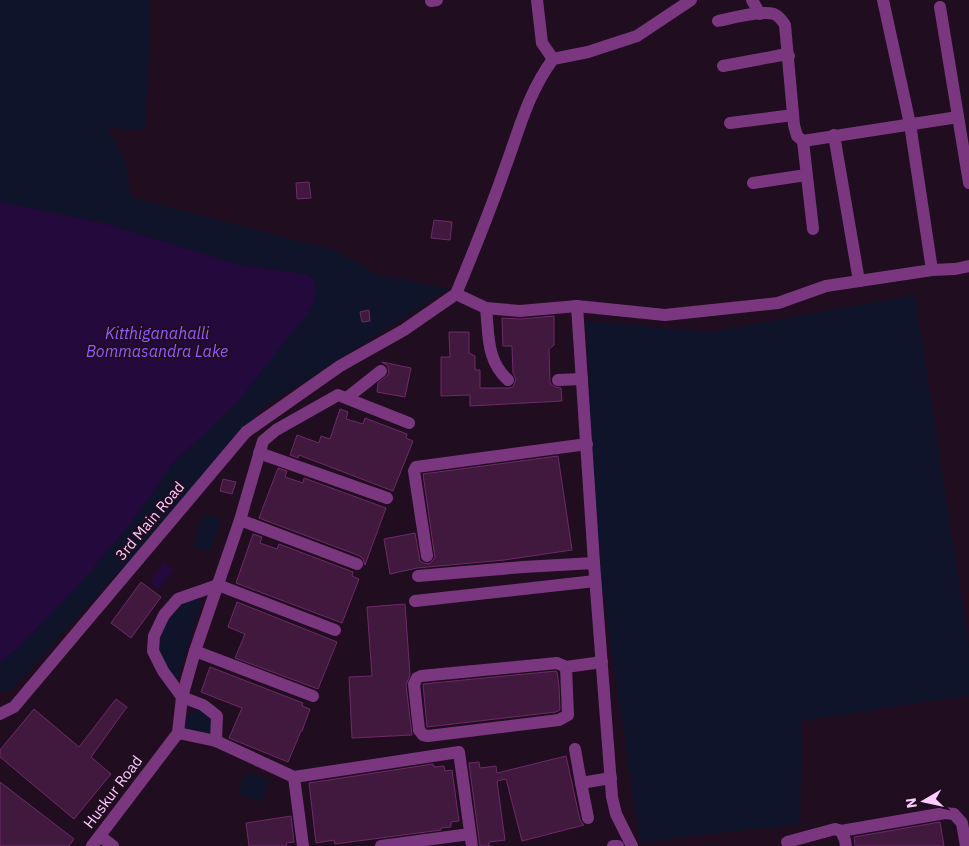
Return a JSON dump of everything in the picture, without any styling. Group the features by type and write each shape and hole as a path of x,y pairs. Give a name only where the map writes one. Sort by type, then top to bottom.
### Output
{"street":[{"path":"432,1 437,0"},
{"path":"537,0 542,43 552,59"},
{"path":"691,0 637,36 588,52 552,59 539,78 523,115 506,167 456,294 486,308 520,311 577,306 666,316 778,303 826,286 969,266"},
{"path":"752,0 760,14"},
{"path":"883,0 910,124 932,270"},
{"path":"940,7 969,183"},
{"path":"718,21 760,14 772,14 780,18 785,25 793,115 797,136 802,141 813,229"},
{"path":"723,66 789,56"},
{"path":"730,123 793,115"},
{"path":"802,141 958,117"},
{"path":"834,135 860,281"},
{"path":"753,183 806,175"},
{"name":"3rd Main Road","path":"0,714 14,707 246,432 340,366 404,330 456,294"},
{"path":"577,306 594,563 611,778 616,814 632,846"},
{"path":"486,308 490,349 495,366 508,380"},
{"path":"348,397 381,371"},
{"path":"558,380 582,379"},
{"path":"381,846 471,840 459,752 294,776 216,740 178,733 182,697 195,652 240,520 263,441 276,430 338,395 348,397 409,423"},
{"path":"427,556 414,471 416,467 587,444"},
{"path":"259,453 387,498"},
{"path":"240,520 357,564"},
{"path":"418,576 594,563"},
{"path":"415,600 596,581"},
{"path":"216,740 217,716 203,705 182,697 163,671 153,651 154,636 164,615 178,599 218,585 335,630"},
{"path":"195,652 313,696"},
{"path":"566,667 568,715 564,718 428,736 423,735 419,730 414,684 417,678 421,676 557,663 566,667 602,662"},
{"name":"Huskur Road","path":"96,841 178,733"},
{"path":"575,749 588,818"},
{"path":"294,776 303,846"},
{"path":"581,782 611,778"},
{"path":"788,844 835,829 840,831 945,813 954,814 962,823 966,846"},
{"path":"840,831 846,846"},
{"path":"96,841 113,846"},
{"path":"613,846 618,846"}],"shaded area":[{"path":"0,0 149,0 149,58 145,130 108,128 126,163 131,197 336,251 379,275 449,289 262,408 135,555 9,692 0,692 0,663 17,649 85,578 140,511 172,464 237,403 305,274 240,265 103,223 0,202"},
{"path":"915,295 969,646 969,695 802,721 800,824 640,842 597,553 586,321 710,332"},
{"path":"203,513 221,519 210,552 193,547"},
{"path":"198,597 202,599 177,682 172,677 157,649 160,631 179,605"},
{"path":"196,709 201,709 212,717 211,732 208,735 187,732 186,718"},
{"path":"247,772 270,781 261,802 238,793"}],"water":[{"name":"Kitthiganahalli Bommasandra Lake","path":"0,202 103,223 240,265 305,274 315,280 316,297 307,314 237,402 172,464 140,511 85,578 17,649 0,663"},
{"path":"164,562 174,569 159,589 149,582"}],"building":[{"path":"309,182 311,198 297,199 296,183"},
{"path":"434,220 452,222 450,240 431,238"},
{"path":"369,310 370,321 362,322 360,312"},
{"path":"554,316 554,345 549,349 550,383 555,387 561,388 562,401 470,406 470,395 441,396 441,357 450,357 449,332 469,332 469,353 475,356 475,370 480,370 480,388 509,388 513,387 516,379 513,373 512,346 503,346 502,318 521,319"},
{"path":"382,362 411,368 405,397 377,392 378,383 389,374 388,366"},
{"path":"340,409 348,412 346,419 363,424 365,418 407,434 406,438 413,441 393,491 299,455 298,458 290,455 297,435 319,443 321,436 330,439"},
{"path":"558,456 572,550 504,560 417,568 390,574 384,539 415,533 420,561 429,564 435,558 423,474"},
{"path":"278,468 287,471 285,477 303,483 304,478 386,508 365,565 360,556 259,518"},
{"path":"223,479 236,482 232,494 220,491"},
{"path":"253,534 262,537 260,543 277,549 279,544 353,572 352,576 359,579 342,623 236,583"},
{"path":"141,582 161,597 131,638 111,623"},
{"path":"237,602 337,642 318,689 235,658 245,634 228,627"},
{"path":"405,604 410,675 406,685 412,735 352,738 349,677 372,676 367,607"},
{"path":"210,667 303,703 302,706 310,709 288,762 229,738 242,708 201,692"},
{"path":"556,671 560,710 556,712 427,727 423,684"},
{"path":"116,699 127,707 91,757 111,774 74,819 0,757 0,750 34,709 79,747"},
{"path":"566,756 580,820 584,825 522,841 506,779 497,781 505,840 489,842 489,846 480,846 469,763 479,762 480,768 496,766 497,773"},
{"path":"433,764 434,767 444,766 445,771 452,770 459,821 451,822 451,827 441,828 441,830 335,844 334,840 316,843 309,783"},
{"path":"0,782 74,839 69,846 0,846"},
{"path":"291,816 294,842 286,843 287,846 249,846 246,823"},
{"path":"940,822 944,846 855,846 854,837"}]}
